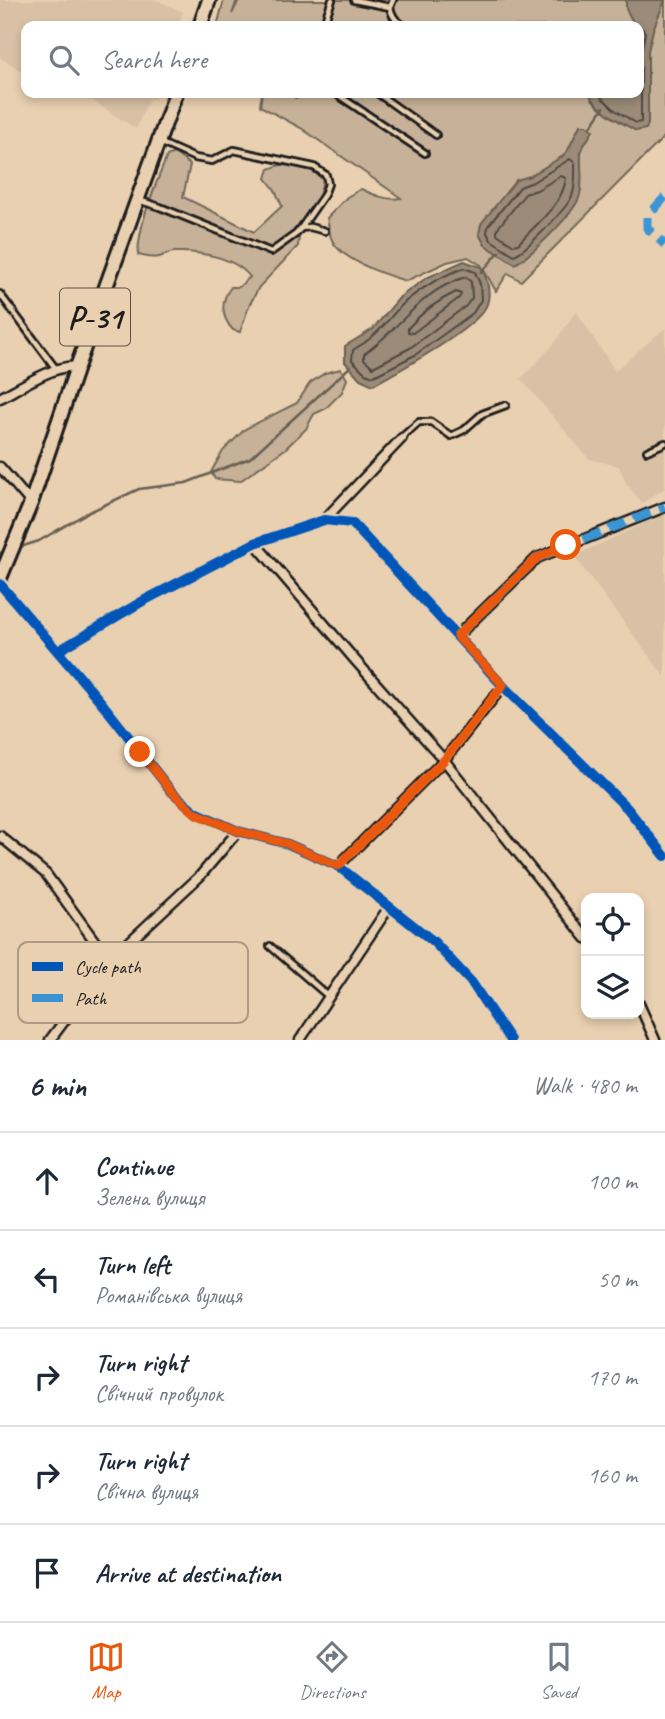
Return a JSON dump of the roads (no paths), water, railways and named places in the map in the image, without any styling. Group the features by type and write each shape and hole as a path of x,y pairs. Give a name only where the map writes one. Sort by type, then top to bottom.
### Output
{"main road":[{"path":"202,21 209,0"},
{"name":"Р-31","path":"0,581 31,503 174,98"}],"street":[{"path":"0,398 57,369 69,365 77,367"},
{"path":"324,520 401,438"},
{"path":"0,467 31,503"},
{"path":"457,636 537,558 665,507"},
{"path":"58,651 143,601 255,543 324,520 352,523 503,685 627,808 665,856"},
{"path":"255,543 444,760 581,932"},
{"path":"0,581 172,792 195,813 238,831 288,844 338,866 434,942 472,983 510,1040"},
{"path":"338,866 444,760 503,685"},
{"path":"129,942 200,876 238,831"},
{"path":"0,835 46,874 95,942"},
{"path":"300,1040 389,907"},
{"path":"644,1016 654,1040"},
{"path":"50,1040 63,1023"}],"lane":[{"path":"325,21 332,0"},
{"path":"354,0 390,7"},
{"path":"393,0 390,7 397,21"},
{"path":"342,98 425,153"},
{"path":"384,98 436,135"},
{"path":"137,200 271,253 296,234 324,195 328,184 326,175 314,167 234,150 212,161 195,158 158,142"},
{"path":"300,228 310,227 325,231"},
{"path":"0,294 57,369"},
{"path":"401,438 419,422 431,422 451,436 464,430 482,414 506,405"},
{"path":"647,451 665,443"},
{"path":"270,946 328,996"}],"water":[{"path":"626,0 665,0 648,51 648,124 646,129 636,131 616,120 592,98 644,98 644,21 632,21 626,9"},
{"path":"580,125 587,125 593,130 581,151 582,181 579,198 551,234 515,264 485,245 479,234 481,224 516,180 530,176 563,156"},
{"path":"464,261 481,267 487,280 488,299 481,314 436,349 373,385 360,379 345,362 345,346 373,329 400,297 426,278"}],"waterway":[{"path":"590,128 604,107"},
{"path":"481,273 499,252"},
{"path":"17,548 39,541 85,514 139,489 186,483 250,458 351,366"},
{"path":"0,553 7,551"}]}
